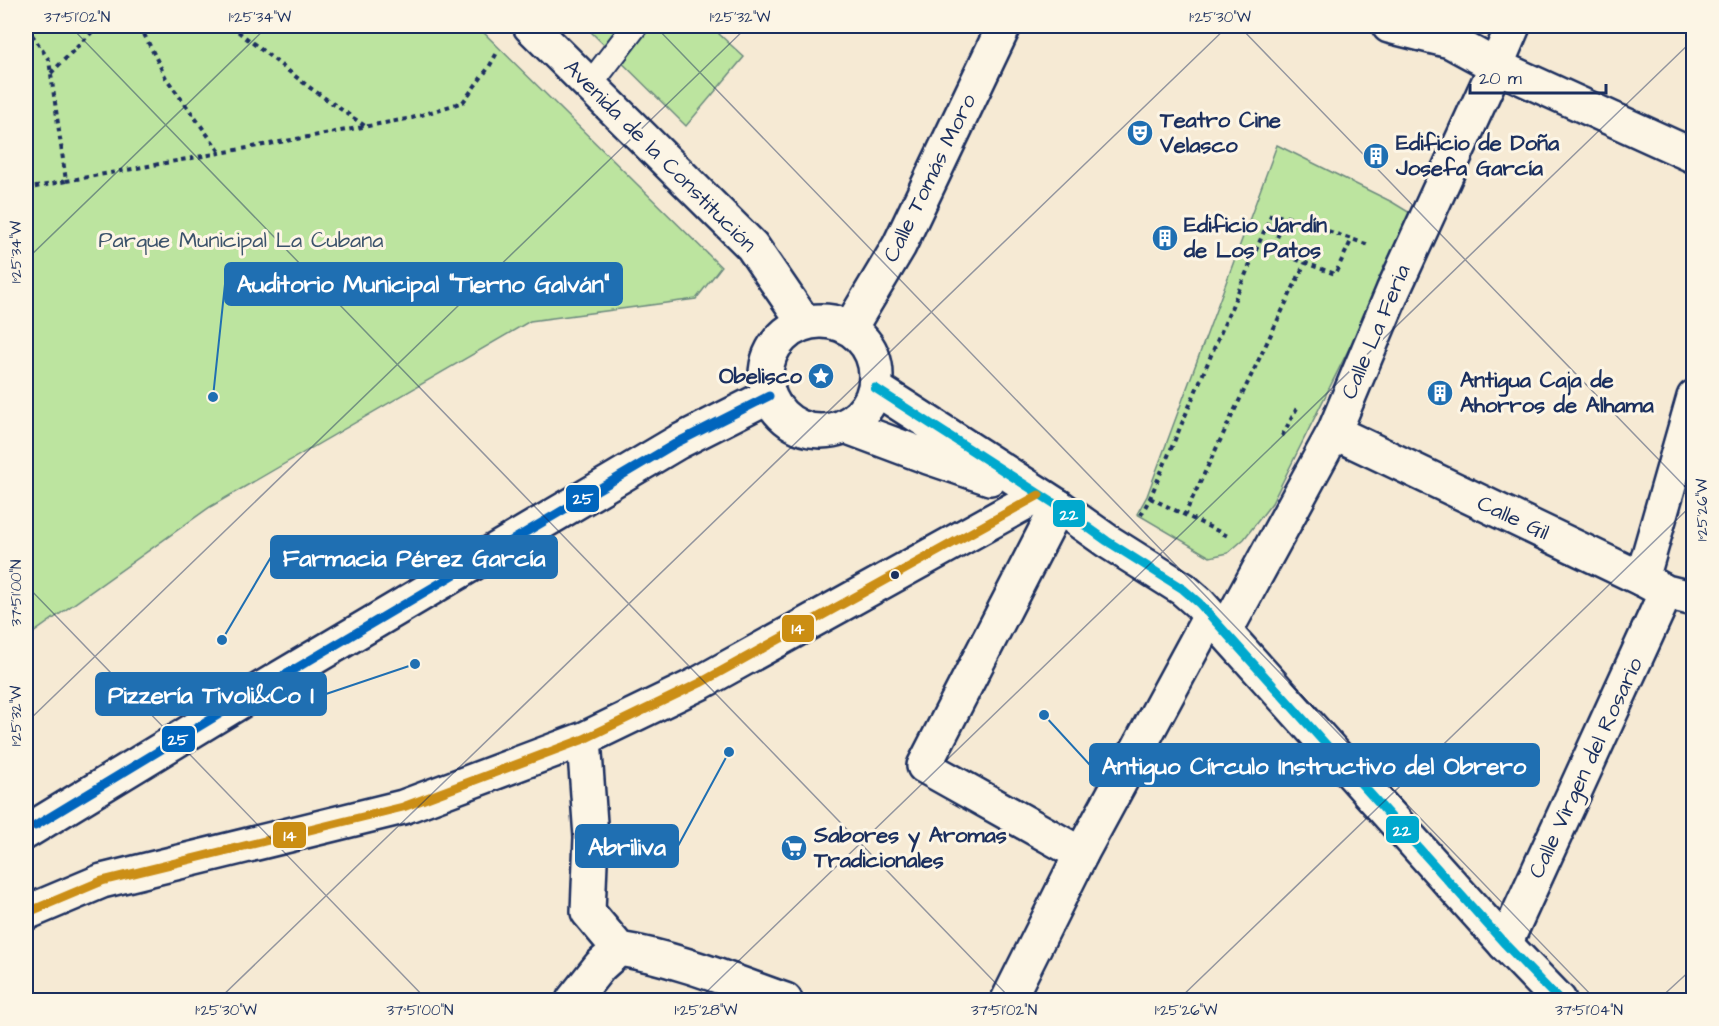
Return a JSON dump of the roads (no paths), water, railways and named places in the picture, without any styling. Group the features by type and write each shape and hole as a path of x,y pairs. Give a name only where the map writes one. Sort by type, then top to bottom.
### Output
{"street":[{"name":"Avenida de la Constitución","path":"530,26 752,246 804,322"},
{"name":"Calle Tomás Moro","path":"850,328 899,246 1004,26"},
{"path":"1389,26 1450,41 1496,66 1694,156"},
{"name":"Calle La Feria","path":"1008,1000 1081,854 1334,432 1408,257 1513,26"},
{"path":"820,320 836,322 850,328 861,337 874,361 876,375 869,404 858,417 845,426 828,431 810,430 792,423 778,412 769,396 765,378 767,360 775,343 788,330 804,322 820,320"},
{"path":"874,388 1183,589 1218,624 1505,944 1559,1000"},
{"path":"26,832 271,683 678,442 769,396"},
{"name":"Calle Virgen del Rosario","path":"1505,944 1667,590 1694,397"},
{"path":"845,426 1049,500"},
{"name":"Calle Gil","path":"1334,432 1667,590"},
{"path":"26,913 102,881 403,807 584,739 700,682 1049,500"},
{"path":"1049,500 924,766 1081,854"},
{"path":"584,739 591,837 588,912 619,949 671,960 785,1000"},
{"path":"573,1000 600,966 619,949"}],"lane":[{"path":"589,86 635,26"}],"place":[{"name":"Teatro Cine Velasco","path":"1140,133"},
{"name":"Edificio de Doña Josefa García","path":"1376,156"},
{"name":"Edificio Jardín de Los Patos","path":"1165,238"},
{"name":"Obelisco","path":"821,376"},
{"name":"Antigua Caja de Ahorros de Alhama","path":"1440,393"},
{"name":"Auditorio Municipal \"Tierno Galván\"","path":"213,397"},
{"name":"Farmacia Pérez García","path":"222,640"},
{"name":"Pizzería Tivoli&Co I","path":"415,664"},
{"name":"Antiguo Círculo Instructivo del Obrero","path":"1044,715"},
{"name":"Abriliva","path":"729,752"},
{"name":"Sabores y Aromas Tradicionales","path":"794,848"}],"park label":[{"name":"Parque Municipal La Cubana","path":"241,240"}]}
